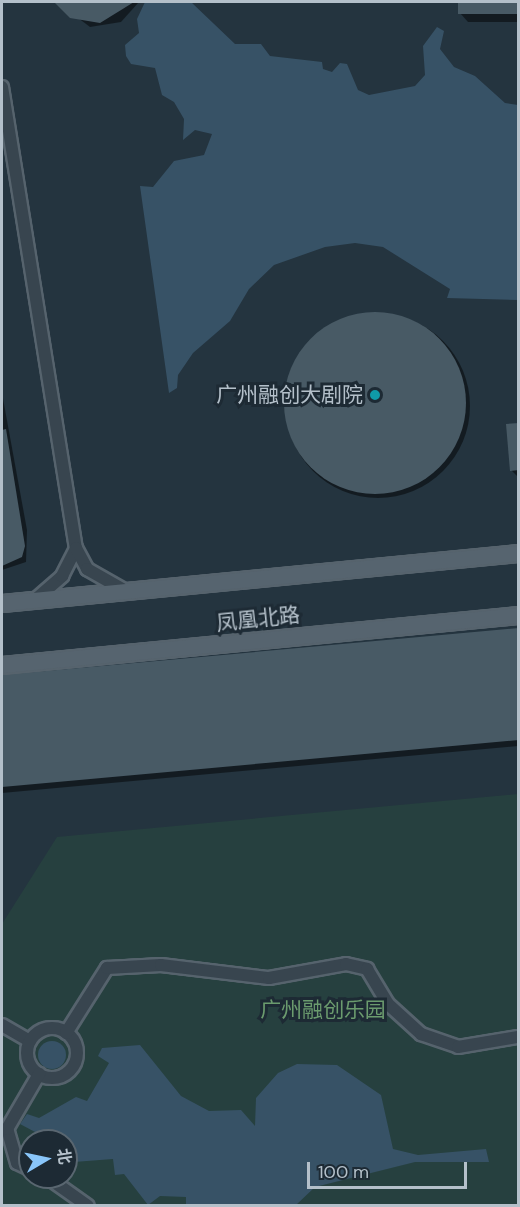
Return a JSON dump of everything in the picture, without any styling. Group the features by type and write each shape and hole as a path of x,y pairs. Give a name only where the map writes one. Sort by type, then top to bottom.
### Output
{"main road":[{"name":"凤凰北路","path":"2,603 519,553"},
{"name":"凤凰北路","path":"2,665 519,615"}],"street":[{"path":"2,87 76,548 87,568 125,591"},
{"path":"36,599 62,576 76,548"},
{"path":"66,1032 107,968 160,965 269,978 346,964 367,969 388,1004 421,1034 458,1047 519,1037"},
{"path":"2,1025 30,1041"},
{"path":"49,1028 66,1032 76,1048 72,1067 57,1077 39,1074 28,1059 30,1041 49,1028"},
{"path":"18,1163 7,1129 39,1074"},
{"path":"64,1189 88,1206"}],"green space":[{"name":"广州融创乐园","path":"518,794 518,1205 2,1205 2,924 57,837"}],"water":[{"path":"145,2 191,2 235,44 261,44 270,56 322,62 323,69 332,72 340,63 347,64 358,90 369,95 415,86 425,75 423,46 437,27 444,31 440,49 454,67 475,76 505,103 518,105 518,300 447,298 450,289 383,247 355,243 325,247 274,265 249,289 230,321 193,353 178,375 177,388 169,393 140,186 153,187 174,161 204,155 212,134 195,130 183,140 184,119 174,102 162,95 155,68 131,64 126,56 125,45 139,33 137,19"},
{"path":"52,1041 62,1045 66,1055 62,1065 52,1069 42,1065 38,1055 42,1045"},
{"path":"140,1045 181,1096 209,1111 241,1110 255,1126 256,1098 278,1073 297,1064 337,1065 381,1095 393,1149 418,1155 486,1149 489,1162 415,1162 315,1187 296,1205 186,1205 186,1197 160,1196 148,1205 124,1174 115,1175 113,1159 78,1162 78,1129 29,1129 20,1124 27,1114 39,1118 76,1097 87,1101 109,1063 98,1056 102,1048"}],"building":[{"path":"54,2 134,2 100,23 70,18"},
{"path":"458,2 519,2 519,14 458,14"},
{"name":"广州融创大剧院","path":"375,312 410,319 426,327 439,339 451,352 459,368 466,403 459,438 451,454 439,467 426,479 410,487 375,494 340,487 324,479 311,467 299,454 291,438 284,403 291,368 299,352 311,339 324,327 340,319"},
{"path":"519,423 519,470 510,471 506,424"},
{"path":"6,429 25,546 22,557 2,566 2,430"},
{"path":"519,628 519,740 2,787 2,675"}],"place":[{"name":"广州融创大剧院","path":"375,395"}]}
